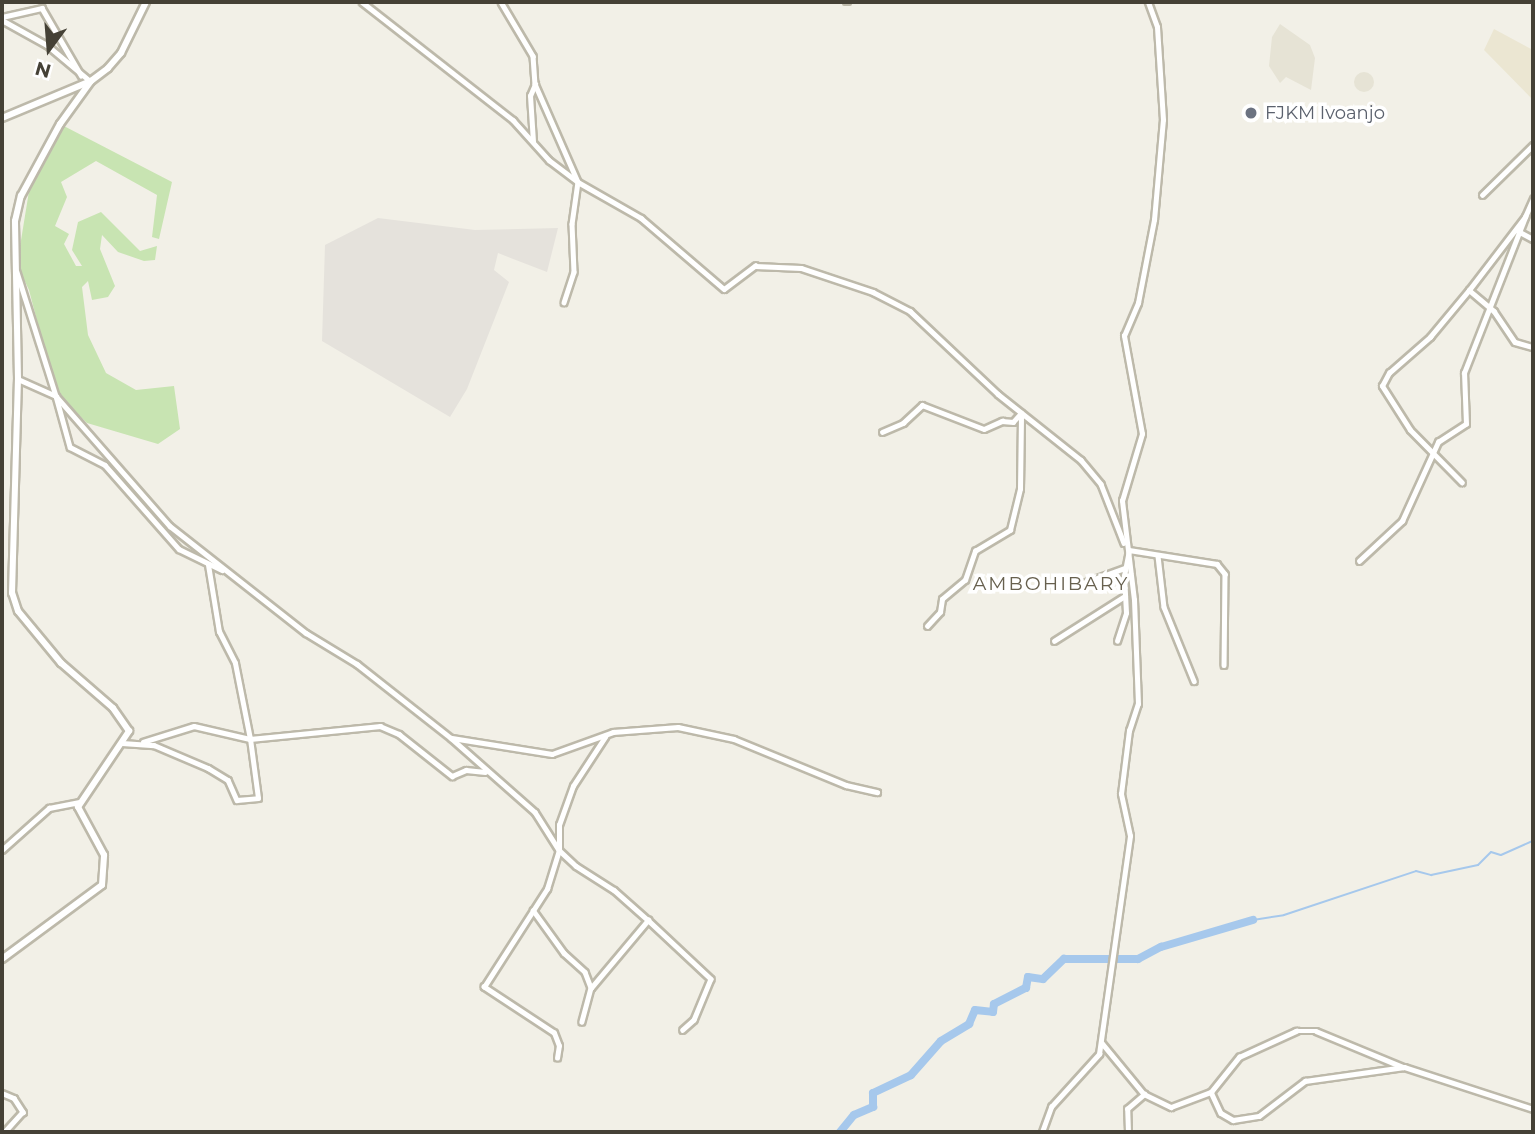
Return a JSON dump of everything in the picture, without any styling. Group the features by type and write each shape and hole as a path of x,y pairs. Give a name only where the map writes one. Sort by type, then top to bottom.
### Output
{"street":[{"path":"2,959 102,885 104,855 78,813 80,802 129,732 125,722 61,663 18,611 12,593 18,379 15,221 21,196 60,124 90,81 121,54 146,2"},
{"path":"362,2 513,120 533,143 578,182 640,218 724,289 755,267 801,268 873,292 935,332 1021,414 1073,453 1101,484 1129,551 1125,568 1125,624 1117,641"},
{"path":"501,2 533,56 535,84 578,182 572,224 574,272 564,302"},
{"path":"1042,1132 1044,1117 1094,1064 1102,1043 1109,963 1130,836 1122,794 1129,731 1138,704 1129,551 1122,501 1142,434 1124,336 1138,303 1154,220 1163,120 1157,27 1148,2"},
{"path":"2,19 42,8 81,75"},
{"path":"2,19 47,45 90,81"},
{"path":"2,118 90,81"},
{"path":"533,143 530,96 535,84"},
{"path":"1482,195 1533,145"},
{"path":"1359,561 1402,520 1438,442 1466,424 1465,373 1518,231 1533,199"},
{"path":"1462,483 1433,456 1382,386 1389,373 1430,337 1469,290 1513,227 1525,217"},
{"path":"1518,231 1533,239"},
{"path":"15,267 70,447 105,465 178,549 226,572"},
{"path":"1469,290 1491,309 1516,342 1533,346"},
{"path":"18,379 56,396 170,526 306,633 357,664 451,738 485,772 535,812 559,850 648,920 711,979 694,1020 683,1030"},
{"path":"882,432 902,423 922,405 984,429 1002,421 1013,422 1021,414"},
{"path":"927,626 940,612 942,599 965,580 975,551 1010,530 1020,489 1021,414"},
{"path":"1129,551 1217,564 1225,574 1224,665"},
{"path":"1158,556 1164,607 1194,681"},
{"path":"122,743 140,744 208,768 228,780 237,800 258,798 235,663 219,632 207,564"},
{"path":"1083,583 1125,568"},
{"path":"1054,641 1125,596"},
{"path":"140,744 194,726 250,739 380,726 399,734 452,776 466,770 485,772"},
{"path":"451,738 552,754 605,736 678,727 734,738 846,785 877,792"},
{"path":"557,1058 559,1046 554,1034 484,987 547,889 559,850 559,825 573,786 605,736"},
{"path":"2,850 49,808 80,802"},
{"path":"533,909 564,953 585,972 591,988"},
{"path":"582,1022 591,988 648,920"},
{"path":"1102,1043 1144,1094 1171,1107 1211,1092 1239,1057 1296,1031 1316,1031 1404,1068 1533,1110"},
{"path":"1211,1092 1221,1112 1233,1120 1249,1121 1305,1081 1404,1068"},
{"path":"2,1093 14,1098 23,1112 5,1132"},
{"path":"1128,1132 1128,1108 1144,1094"}],"shaded area":[{"path":"1280,24 1310,45 1315,58 1311,90 1286,77 1280,83 1269,66 1272,37"},
{"path":"1494,29 1533,50 1533,100 1484,50"},
{"path":"1364,72 1371,75 1374,82 1371,89 1364,92 1357,89 1354,82 1357,75"},
{"path":"378,218 475,230 558,228 547,272 498,253 494,270 509,282 467,389 450,417 322,341 325,245"}],"green space":[{"path":"60,124 172,182 159,239 152,237 157,195 96,161 61,182 67,197 55,226 69,234 64,244 76,266 82,266 72,250 78,222 101,212 140,251 157,246 155,260 144,261 118,252 102,235 100,249 115,286 108,297 92,300 88,281 82,287 88,335 106,373 136,390 174,386 180,429 158,444 87,423 56,394 29,290 17,265 30,185"}],"waterway":[{"path":"1253,920 1284,915 1416,871 1431,875 1478,865 1491,852 1501,855 1533,841"},
{"path":"840,1132 854,1115 873,1107 873,1093 911,1075 941,1041 969,1024 975,1010 993,1012 994,1004 1026,988 1028,977 1043,979 1064,959 1138,959 1161,947 1253,920"}],"place":[{"name":"FJKM Ivoanjo","path":"1251,113"}],"district":[{"name":"AMBOHIBARY","path":"1051,584"}]}
